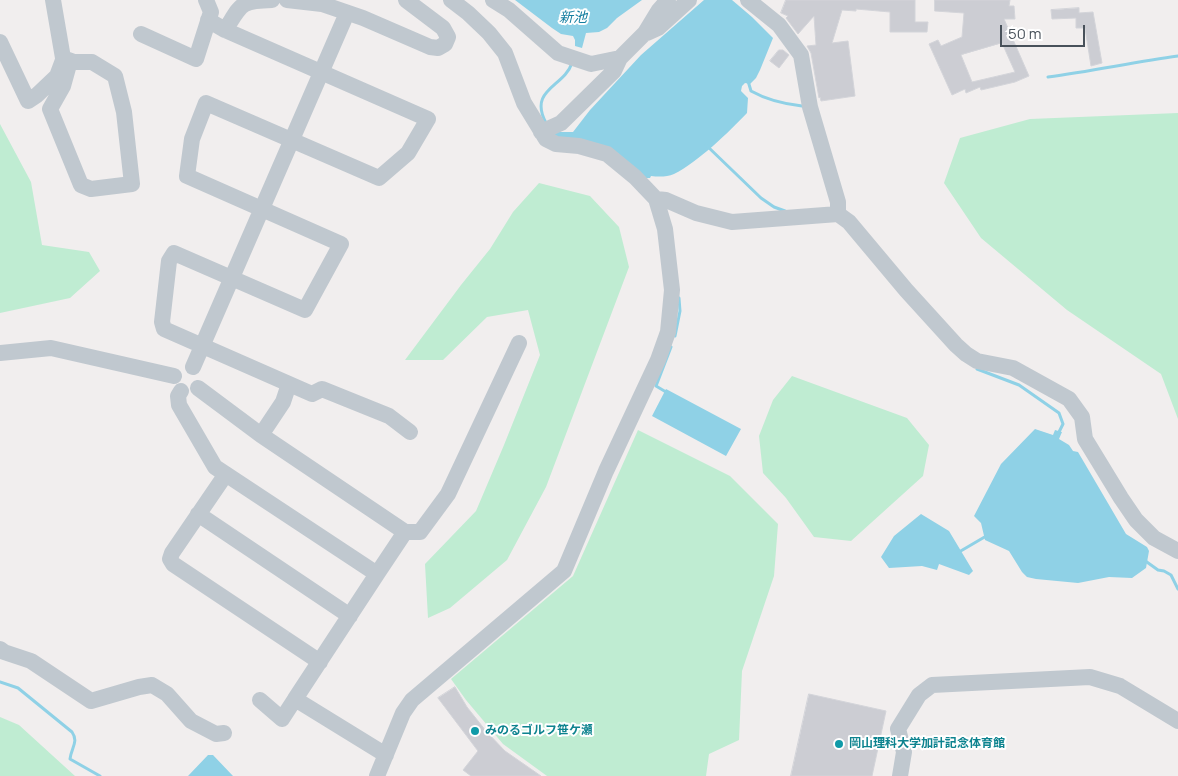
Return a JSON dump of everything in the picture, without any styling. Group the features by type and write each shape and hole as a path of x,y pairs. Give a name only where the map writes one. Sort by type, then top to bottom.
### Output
{"street":[{"path":"53,0 63,58 68,68 63,86 50,109 82,185 91,189 132,184 123,106 115,76 92,62 74,62 63,58"},
{"path":"141,34 196,59 211,12 206,0"},
{"path":"225,30 243,4 254,0 272,0"},
{"path":"287,0 322,4 347,12 430,47 438,48 445,44 448,37 443,28 406,0"},
{"path":"377,776 403,713 412,700 564,571 606,471 658,360 668,332 672,290 665,229 656,199 635,177 607,154 579,146 556,144 546,139 546,130 524,103 505,53 482,27 451,0"},
{"path":"493,0 509,10 558,53 590,64 620,58"},
{"path":"546,130 561,123 614,71 620,58 645,34 659,10 668,0"},
{"path":"645,34 658,28 689,0"},
{"path":"748,0 779,25 801,55 810,107 838,202 838,214"},
{"path":"193,367 347,12"},
{"path":"208,20 225,30 428,119 408,153 379,178 206,103 192,139 188,176 341,244 305,310 174,253 169,261 162,322 164,329 312,394 322,389 389,416 410,432"},
{"path":"0,42 28,101 57,76 63,58"},
{"path":"656,199 666,200 696,213 732,222 838,214 849,222 906,290 966,354 977,362 1013,368 1069,399 1082,417 1086,438 1136,520 1154,538 1178,551"},
{"path":"198,388 261,436 405,532 420,532 448,494 519,343"},
{"path":"0,353 51,348 177,383 191,392 198,388 200,384 199,373 193,367 182,367 177,383 179,404 216,466 377,574"},
{"path":"261,436 283,402 289,384"},
{"path":"226,474 172,553 170,559 173,564 320,662"},
{"path":"198,514 350,616"},
{"path":"260,700 282,719 405,532"},
{"path":"0,650 31,661 91,701 138,687 152,685 166,694 192,721 216,734 224,733"},
{"path":"900,776 904,752 898,729 919,695 932,685 1090,677 1120,686 1178,722"},
{"path":"295,699 386,755"}],"green space":[{"path":"1178,113 1178,419 1161,374 1067,310 981,238 944,183 960,138 1030,119"},
{"path":"0,124 31,182 42,245 89,252 100,271 70,298 0,313"},
{"path":"539,183 590,196 619,227 629,267 546,487 507,560 450,608 428,618 425,564 476,511 540,355 528,310 487,317 443,360 405,360 490,249 513,212"},
{"path":"792,376 907,418 929,445 923,476 851,541 814,537 786,498 763,473 759,436 773,400"},
{"name":"みのるゴルフ笹ケ瀬","path":"638,430 730,476 778,524 774,576 742,671 739,740 709,754 706,776 547,776 503,744 451,679 573,576"},
{"path":"0,717 19,725 75,776 0,776"}],"water":[{"name":"新池","path":"515,0 642,0 617,18 607,28 599,32 586,33 582,48 575,46 573,36 561,34"},
{"path":"704,0 732,0 773,38 756,78 750,84 745,83 742,86 741,91 748,98 747,113 732,129 683,169 669,176 651,176 650,178 645,178 550,138 555,132 573,132 590,110 641,55"},
{"path":"666,389 741,429 726,456 652,416"},
{"path":"1035,429 1053,435 1055,430 1062,432 1059,439 1069,445 1073,451 1078,452 1126,534 1147,547 1149,551 1146,568 1132,578 1109,577 1078,583 1036,579 1027,577 1022,572 1009,551 985,540 981,523 974,516 1001,464"},
{"path":"921,514 949,531 973,571 969,575 939,564 937,570 922,566 889,568 881,557 894,536"},
{"path":"208,755 213,755 233,776 188,776"}],"building":[{"path":"786,0 915,0 915,22 928,22 927,32 890,32 890,12 856,9 856,11 842,10 832,43 848,41 855,96 821,101 811,53 807,46 816,45 814,16 798,34 786,18 788,16 781,13"},
{"path":"935,0 1010,0 1009,6 1014,6 1015,19 1004,19 1029,76 1015,82 981,90 980,87 966,93 965,89 952,95 929,44 938,40 941,46 962,37 964,13 935,11","holes":["1002,43 1015,72 972,82 961,55"]},
{"path":"1079,8 1079,13 1093,12 1102,63 1091,66 1085,28 1076,28 1076,18 1052,19 1051,10"},
{"path":"779,50 783,50 789,55 779,68 770,61"},
{"name":"みのるゴルフ笹ケ瀬","path":"455,687 467,707 505,751 541,776 471,776 463,770 478,751 438,698"},
{"name":"岡山理科大学加計記念体育館","path":"809,694 886,711 872,776 791,776"}],"waterway":[{"path":"1048,77 1178,56"},
{"path":"546,123 541,103 544,95 562,78 572,63"},
{"path":"748,81 751,91 763,97 802,106"},
{"path":"706,145 761,198 774,207 785,211"},
{"path":"675,336 680,311 679,298"},
{"path":"666,392 656,386 671,347"},
{"path":"977,369 1019,385 1059,413 1063,424 1058,434"},
{"path":"959,552 988,535"},
{"path":"1144,560 1158,570 1171,575 1178,589"},
{"path":"0,682 18,688 72,732 75,742 70,759 100,776"}],"place":[{"name":"みのるゴルフ笹ケ瀬","path":"475,731"},
{"name":"岡山理科大学加計記念体育館","path":"839,744"}]}
